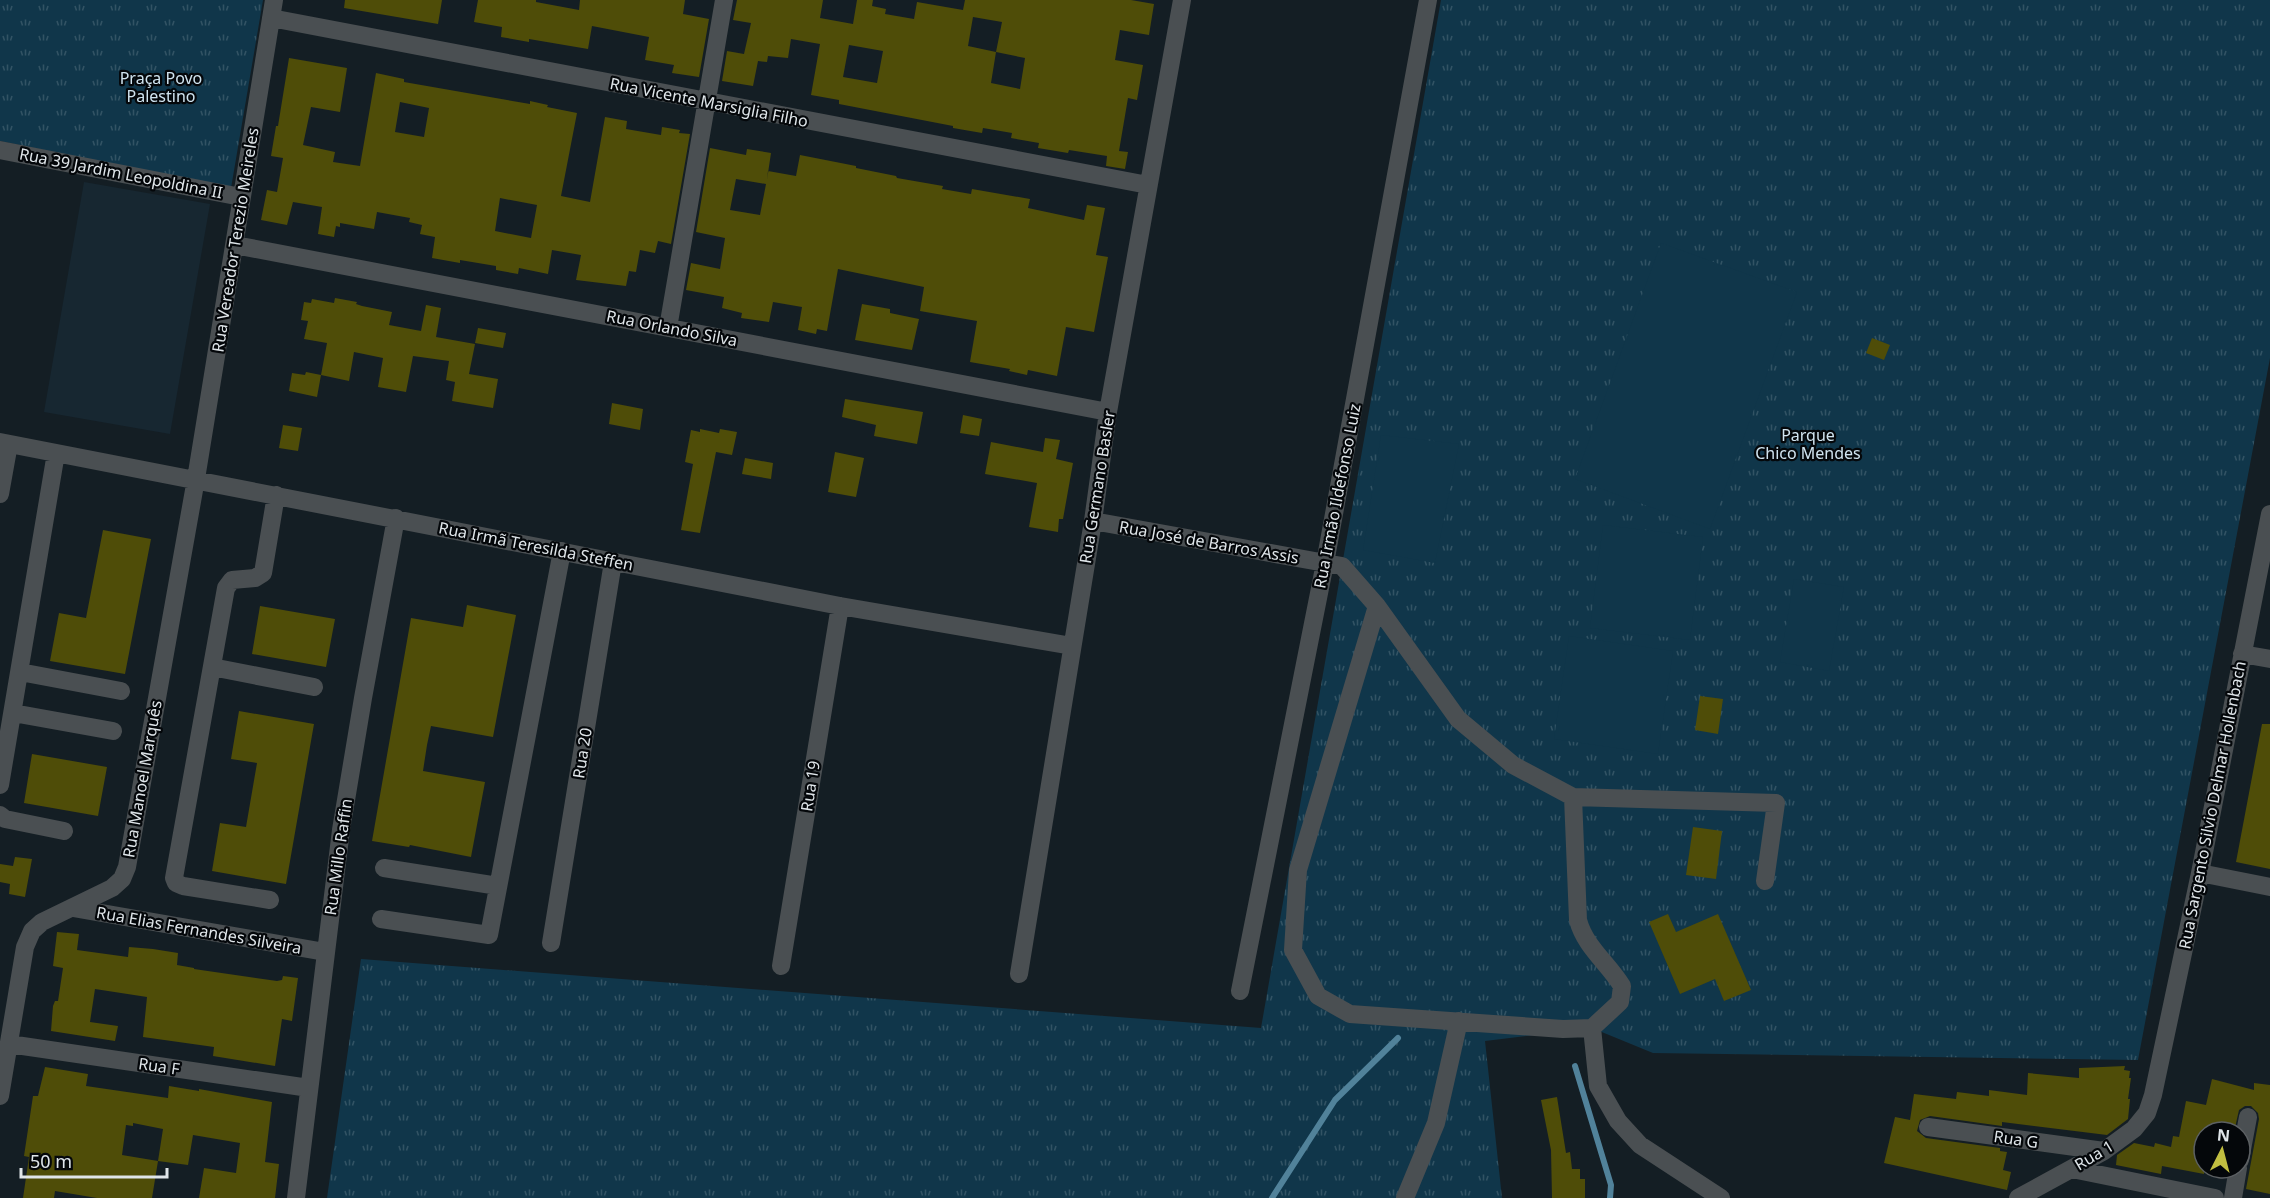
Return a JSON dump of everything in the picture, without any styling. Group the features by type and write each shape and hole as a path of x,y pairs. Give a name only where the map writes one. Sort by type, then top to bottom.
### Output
{"street":[{"path":"668,328 724,0"},
{"name":"Rua Germano Basler","path":"1019,975 1093,521 1108,412 1182,0"},
{"name":"Rua Irmão Ildefonso Luiz","path":"1240,991 1325,563 1428,0"},
{"name":"Rua Vicente Marsiglia Filho","path":"272,9 705,101 1148,185"},
{"name":"Rua Vereador Terezio Meireles","path":"196,480 272,9"},
{"name":"Rua 39 Jardim Leopoldina II","path":"0,150 241,197"},
{"name":"Rua Orlando Silva","path":"235,245 1108,412"},
{"path":"0,494 5,443"},
{"name":"Rua Irmã Teresilda Steffen","path":"5,443 840,606 1072,646"},
{"path":"0,785 56,453"},
{"name":"Rua Manoel Marquês","path":"0,1096 25,948 32,931 42,922 112,888 122,879 127,867 196,480"},
{"path":"270,900 183,886 175,881 228,583 232,580 255,578 263,573 276,495"},
{"name":"Rua Sargento Silvio Delmar Hollenbach","path":"2153,1095 2200,873 2270,514"},
{"name":"Rua Millo Raffin","path":"296,1198 341,830 396,518"},
{"name":"Rua José de Barros Assis","path":"1093,521 1342,566 1377,606 1458,719 1513,765 1573,797"},
{"path":"381,919 489,935 562,551"},
{"name":"Rua 20","path":"551,943 613,562"},
{"name":"Rua 19","path":"781,966 840,606"},
{"path":"1377,606 1298,870 1293,950 1318,996 1350,1014 1563,1029 1592,1028 1620,1002 1622,986 1598,957 1581,931 1578,920 1573,797 1776,803 1765,881"},
{"path":"2242,654 2270,659"},
{"path":"212,667 314,687"},
{"path":"20,672 121,691"},
{"path":"13,713 113,731"},
{"path":"0,815 5,819 64,831"},
{"path":"384,868 498,886"},
{"path":"2200,873 2270,886"},
{"name":"Rua Elias Fernandes Silveira","path":"73,908 325,952"},
{"path":"1405,1198 1436,1123 1459,1021"},
{"path":"1592,1028 1598,1086 1618,1121 1640,1145 1720,1198"},
{"name":"Rua F","path":"9,1044 309,1088"},
{"name":"Rua 1","path":"2018,1198 2104,1151 2134,1129 2147,1113 2153,1095"},
{"name":"Rua G","path":"1928,1127 2104,1151"},
{"path":"2072,1169 2137,1190 2215,1198"},
{"path":"2233,1198 2236,1180"}],"shaded area":[{"path":"84,182 210,204 170,434 44,412"}],"green space":[{"name":"Praça Povo Palestino","path":"0,0 263,0 231,188 0,141"},
{"name":"Parque Chico Mendes","path":"1441,0 2270,0 2270,358 2138,1060 1653,1053 1592,1028 1485,1041 1502,1198 327,1198 361,959 1261,1028"},
{"path":"1661,243 1797,292 1710,529 1575,479"},
{"path":"1381,435 1459,444 1435,563 1363,550"},
{"path":"1603,525 1703,537 1690,640 1590,628"},
{"path":"1794,579 1844,587 1829,671 1780,662"},
{"path":"1569,636 1673,651 1658,754 1554,739"}],"building":[{"path":"345,0 442,0 438,24 344,8"},
{"path":"478,0 536,0 536,2 579,10 580,0 685,0 683,14 709,19 699,77 672,73 674,65 645,60 649,37 592,26 588,49 529,39 529,42 501,37 502,27 474,22"},
{"path":"737,0 823,0 820,18 853,24 857,0 873,0 872,6 886,9 885,14 914,19 917,2 963,10 965,0 1131,0 1154,4 1149,35 1120,30 1115,60 1143,65 1137,100 1128,98 1119,151 1128,152 1125,169 1106,166 1107,156 1038,148 1039,143 1011,138 1012,133 983,128 982,133 953,128 953,126 839,104 839,100 811,95 820,44 791,39 788,58 768,56 767,62 758,61 753,86 722,81 727,51 744,54 751,23 733,20","holes":["973,17 1002,22 996,52 968,46","849,45 883,51 877,83 843,77","996,52 1025,58 1020,89 991,83"]},
{"path":"289,58 347,68 340,112 311,107 303,145 335,152 333,162 360,166 376,73 404,79 404,82 530,104 530,101 548,105 547,107 577,113 561,196 590,202 605,117 627,121 626,129 661,135 662,127 690,134 671,244 658,241 655,253 640,250 636,272 629,271 626,286 576,280 581,255 552,250 548,274 519,268 518,274 496,270 496,266 432,258 435,237 420,234 422,225 409,222 410,218 377,212 374,229 340,223 340,227 336,226 334,237 318,234 322,207 293,202 287,225 261,220 267,190 277,192 283,158 271,156 276,126 278,126","holes":["400,102 429,108 424,137 395,132","500,198 537,205 531,238 495,231"]},
{"path":"710,148 746,155 747,149 771,153 768,171 796,176 800,155 856,166 856,168 897,178 943,186 942,189 971,194 972,189 1030,199 1028,208 1084,220 1087,205 1105,208 1096,255 1108,257 1094,332 1066,327 1057,376 1028,370 1027,375 1009,371 1010,369 970,362 977,321 920,311 924,287 838,269 827,331 817,329 816,334 798,330 802,307 773,302 769,322 741,318 742,313 722,308 724,297 686,290 691,263 720,269 725,238 696,232","holes":["736,179 766,184 760,215 730,210"]},
{"path":"335,298 392,312 389,325 421,331 426,305 441,308 436,337 475,344 469,374 498,379 493,408 452,401 455,382 446,380 449,361 413,356 406,392 378,387 383,358 354,352 349,381 321,375 327,343 304,339 308,321 301,320 304,302 311,303 312,299 334,303"},
{"path":"862,304 890,309 890,313 919,319 912,350 855,340"},
{"path":"478,328 506,333 503,348 475,343"},
{"path":"1872,338 1890,345 1884,360 1866,353"},
{"path":"306,372 321,375 317,397 289,391 292,373 305,375"},
{"path":"845,399 923,412 917,444 874,436 876,425 842,417"},
{"path":"612,403 643,409 640,430 609,424"},
{"path":"963,415 982,419 979,436 960,433"},
{"path":"283,425 302,428 298,451 279,448"},
{"path":"700,429 719,433 720,429 737,432 732,455 716,452 700,533 681,530 693,464 685,462 691,430 700,432"},
{"path":"1045,438 1060,440 1056,459 1073,463 1063,519 1059,519 1058,532 1029,527 1037,483 985,474 991,442 1043,452"},
{"path":"835,452 864,458 856,497 828,492"},
{"path":"745,458 773,463 771,479 742,474"},
{"path":"103,530 151,539 125,674 50,661 59,613 86,618"},
{"path":"467,605 516,615 493,737 431,726 427,745 423,771 485,782 471,857 410,845 409,847 372,841 411,618 463,627"},
{"path":"260,606 335,619 326,667 252,654"},
{"path":"1700,696 1723,699 1718,734 1695,730"},
{"path":"239,711 314,724 286,884 212,871 220,823 246,827 257,763 231,759"},
{"path":"2262,724 2270,724 2270,869 2236,862"},
{"path":"32,754 107,767 98,816 24,803"},
{"path":"1693,827 1722,831 1716,879 1686,875"},
{"path":"15,857 32,859 25,897 9,894 10,884 0,882 0,864 13,866"},
{"path":"1668,914 1676,932 1718,914 1751,990 1724,1001 1715,979 1680,994 1649,922"},
{"path":"57,932 79,934 77,950 128,957 129,947 153,949 178,953 177,965 194,969 277,981 282,980 283,976 298,978 292,1021 282,1019 275,1066 213,1056 214,1047 143,1037 147,997 95,989 90,1022 118,1026 115,1041 51,1031 53,1006 55,1001 58,1001 63,968 53,966"},
{"path":"2125,1066 2124,1070 2130,1071 2129,1078 2131,1078 2128,1119 2107,1135 2002,1122 2002,1126 1930,1116 1920,1120 1917,1131 1926,1138 2000,1148 2000,1151 2007,1152 2003,1170 2011,1172 2007,1190 1884,1163 1895,1117 1910,1120 1914,1094 1956,1099 1957,1092 1989,1096 1989,1090 2027,1095 2028,1073 2079,1078 2079,1068"},
{"path":"45,1067 88,1074 86,1086 168,1098 169,1086 272,1102 265,1162 279,1164 275,1198 199,1198 204,1168 236,1173 240,1143 193,1135 188,1165 158,1161 152,1198 97,1198 55,1191 54,1198 23,1198 29,1157 24,1156 33,1096 38,1096","holes":["133,1123 163,1129 158,1161 122,1155 126,1125 133,1126"]},
{"path":"2212,1079 2254,1090 2254,1083 2270,1085 2270,1194 2246,1189 2248,1180 2252,1180 2252,1157 2259,1119 2258,1113 2251,1106 2245,1106 2239,1110 2237,1120 2192,1120 2192,1172 2162,1166 2161,1174 2116,1165 2117,1155 2134,1143 2154,1147 2155,1143 2171,1147 2173,1136 2179,1137 2186,1101 2206,1105"},
{"path":"1557,1097 1566,1153 1570,1152 1572,1169 1580,1169 1580,1179 1585,1179 1585,1198 1552,1198 1551,1150 1541,1100"}],"waterway":[{"path":"1272,1198 1335,1100 1398,1038"},
{"path":"1575,1066 1611,1185 1610,1198"}]}
